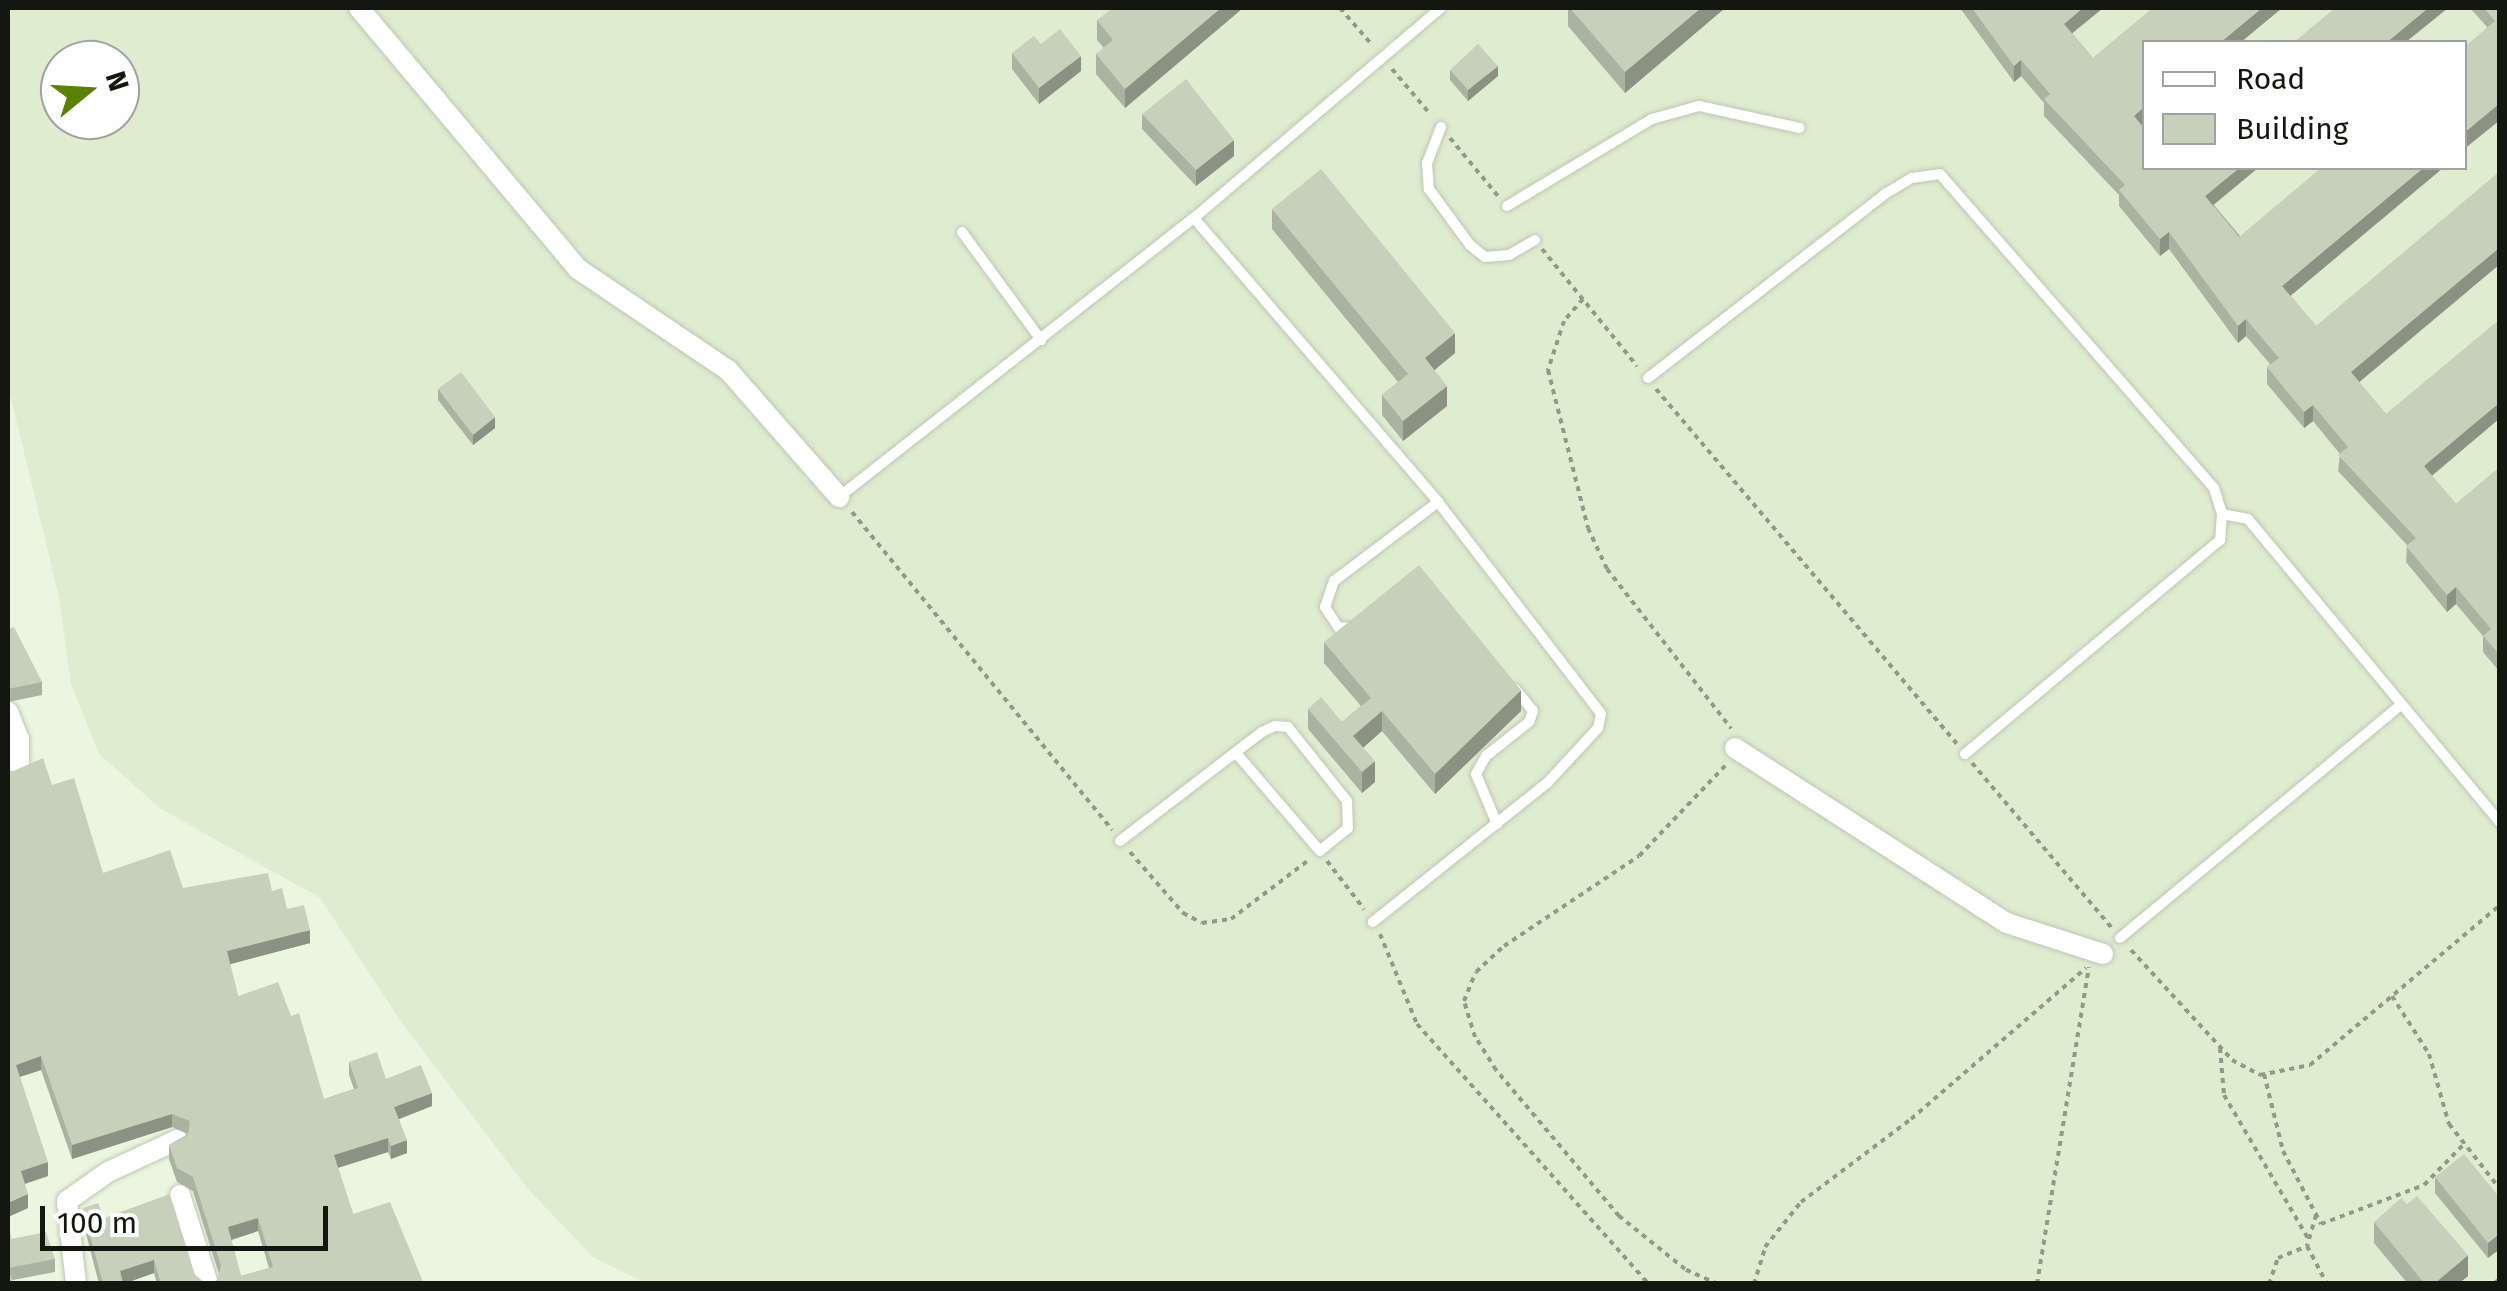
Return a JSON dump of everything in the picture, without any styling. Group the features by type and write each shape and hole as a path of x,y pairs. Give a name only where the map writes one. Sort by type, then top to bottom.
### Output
{"street":[{"path":"359,8 578,268 728,370 839,496"},
{"path":"8,712 19,739 19,763 8,772"},
{"path":"1735,748 2007,923 2096,959"},
{"path":"76,1284 67,1201 108,1172 177,1140"},
{"path":"180,1195 208,1284"}],"lane":[{"path":"839,496 1194,218 1441,8"},
{"path":"1507,206 1652,119 1699,106 1800,128"},
{"path":"1441,127 1426,162 1429,189 1470,245 1485,257 1509,255 1535,240"},
{"path":"1648,378 1884,194 1912,178 1940,174 2214,488 2222,514 2220,540 1964,754"},
{"path":"1194,218 1438,502 1602,714 1598,728 1560,769 1374,922"},
{"path":"962,232 1041,340"},
{"path":"1366,621 1338,628 1325,594 1438,502"},
{"path":"2222,514 2248,518 2500,824"},
{"path":"1497,824 1476,774 1533,711 1501,671"},
{"path":"2120,938 2401,705"},
{"path":"1120,840 1262,732 1288,727 1353,815 1348,828 1320,851 1236,752"}],"path":[{"path":"1340,8 1507,206"},
{"path":"1535,240 1964,754 2120,938 2220,1048 2264,1074 2310,1066 2500,906"},
{"path":"1582,299 1564,321 1548,370 1588,528 1607,568 1654,634 1726,718 1734,758 1639,856 1476,972 1464,1001 1475,1038 1496,1070 1619,1216 1684,1269 1718,1284"},
{"path":"839,496 1183,913 1202,923 1231,919 1320,851 1374,922 1416,1024 1649,1284"},
{"path":"1754,1284 1765,1247 1802,1202 1911,1119 2096,959"},
{"path":"2037,1284 2096,959"},
{"path":"2392,996 2430,1054 2449,1124 2500,1189"},
{"path":"2220,1048 2224,1095 2327,1284"},
{"path":"2264,1074 2283,1151 2321,1224 2402,1196 2463,1145"},
{"path":"2269,1284 2278,1258 2308,1243 2316,1215"},
{"path":"2494,1284 2500,1278"}],"shaded area":[{"path":"8,8 2499,8 2499,1283 648,1284 594,1258 528,1189 402,1023 320,898 161,809 99,754 71,684 59,597 8,386"}],"building":[{"path":"1113,8 1221,8 1125,89 1096,54 1113,40 1097,20"},
{"path":"1570,8 1701,8 1625,72"},
{"path":"1972,8 2083,8 2064,24 2093,58 2153,8 2262,8 2223,40 2142,40 2142,109 2134,116 2142,126 2142,170 2237,170 2205,196 2239,237 2319,170 2421,170 2282,286 2316,326 2500,171 2500,247 2351,372 2386,414 2500,319 2500,402 2424,466 2456,504 2500,467 2500,551 2496,554 2500,557 2500,655 2483,636 2491,629 2456,587 2447,595 2406,546 2416,538 2338,455 2348,447 2313,405 2304,412 2267,367 2279,358 2246,319 2238,326 2169,232 2160,239 2119,190 2125,185 2044,99 2050,94 2021,60 2014,66"},
{"path":"2335,8 2428,8 2389,40 2296,40"},
{"path":"2484,8 2500,8 2500,103 2467,130 2467,44 2495,21"},
{"path":"1060,29 1081,56 1039,88 1012,53 1034,36 1041,44"},
{"path":"1478,44 1498,66 1468,90 1450,70"},
{"path":"1186,79 1234,140 1196,170 1142,114"},
{"path":"1321,169 1455,333 1425,358 1447,386 1403,421 1382,395 1408,374 1272,209"},
{"path":"461,372 495,417 473,435 438,389"},
{"path":"1419,565 1521,690 1435,774 1382,711 1353,736 1375,761 1362,772 1308,709 1321,697 1342,722 1371,698 1324,642"},
{"path":"14,627 42,682 8,689 8,629"},
{"path":"43,758 52,785 74,778 103,873 170,850 183,888 268,873 272,891 282,888 287,909 304,905 310,930 227,951 238,996 278,982 291,1016 299,1013 324,1099 358,1088 349,1062 377,1052 386,1079 421,1065 432,1093 394,1107 407,1140 391,1146 388,1138 334,1155 353,1214 390,1202 424,1284 207,1284 217,1280 221,1266 193,1177 177,1168 169,1145 188,1135 190,1121 172,1114 72,1145 41,1056 16,1065 48,1162 21,1171 28,1194 8,1203 8,770","holes":["258,1218 273,1267 241,1276 228,1227"]},
{"path":"2464,1154 2500,1198 2500,1233 2488,1243 2435,1177"},
{"path":"170,1194 195,1275 206,1284 161,1284 154,1260 120,1271 123,1284 103,1284 83,1208 98,1203 104,1218"},
{"path":"2417,1196 2468,1255 2434,1284 2425,1284 2374,1222 2401,1198 2407,1204"},
{"path":"8,1219 11,1239 46,1232 55,1259 8,1268"}]}
